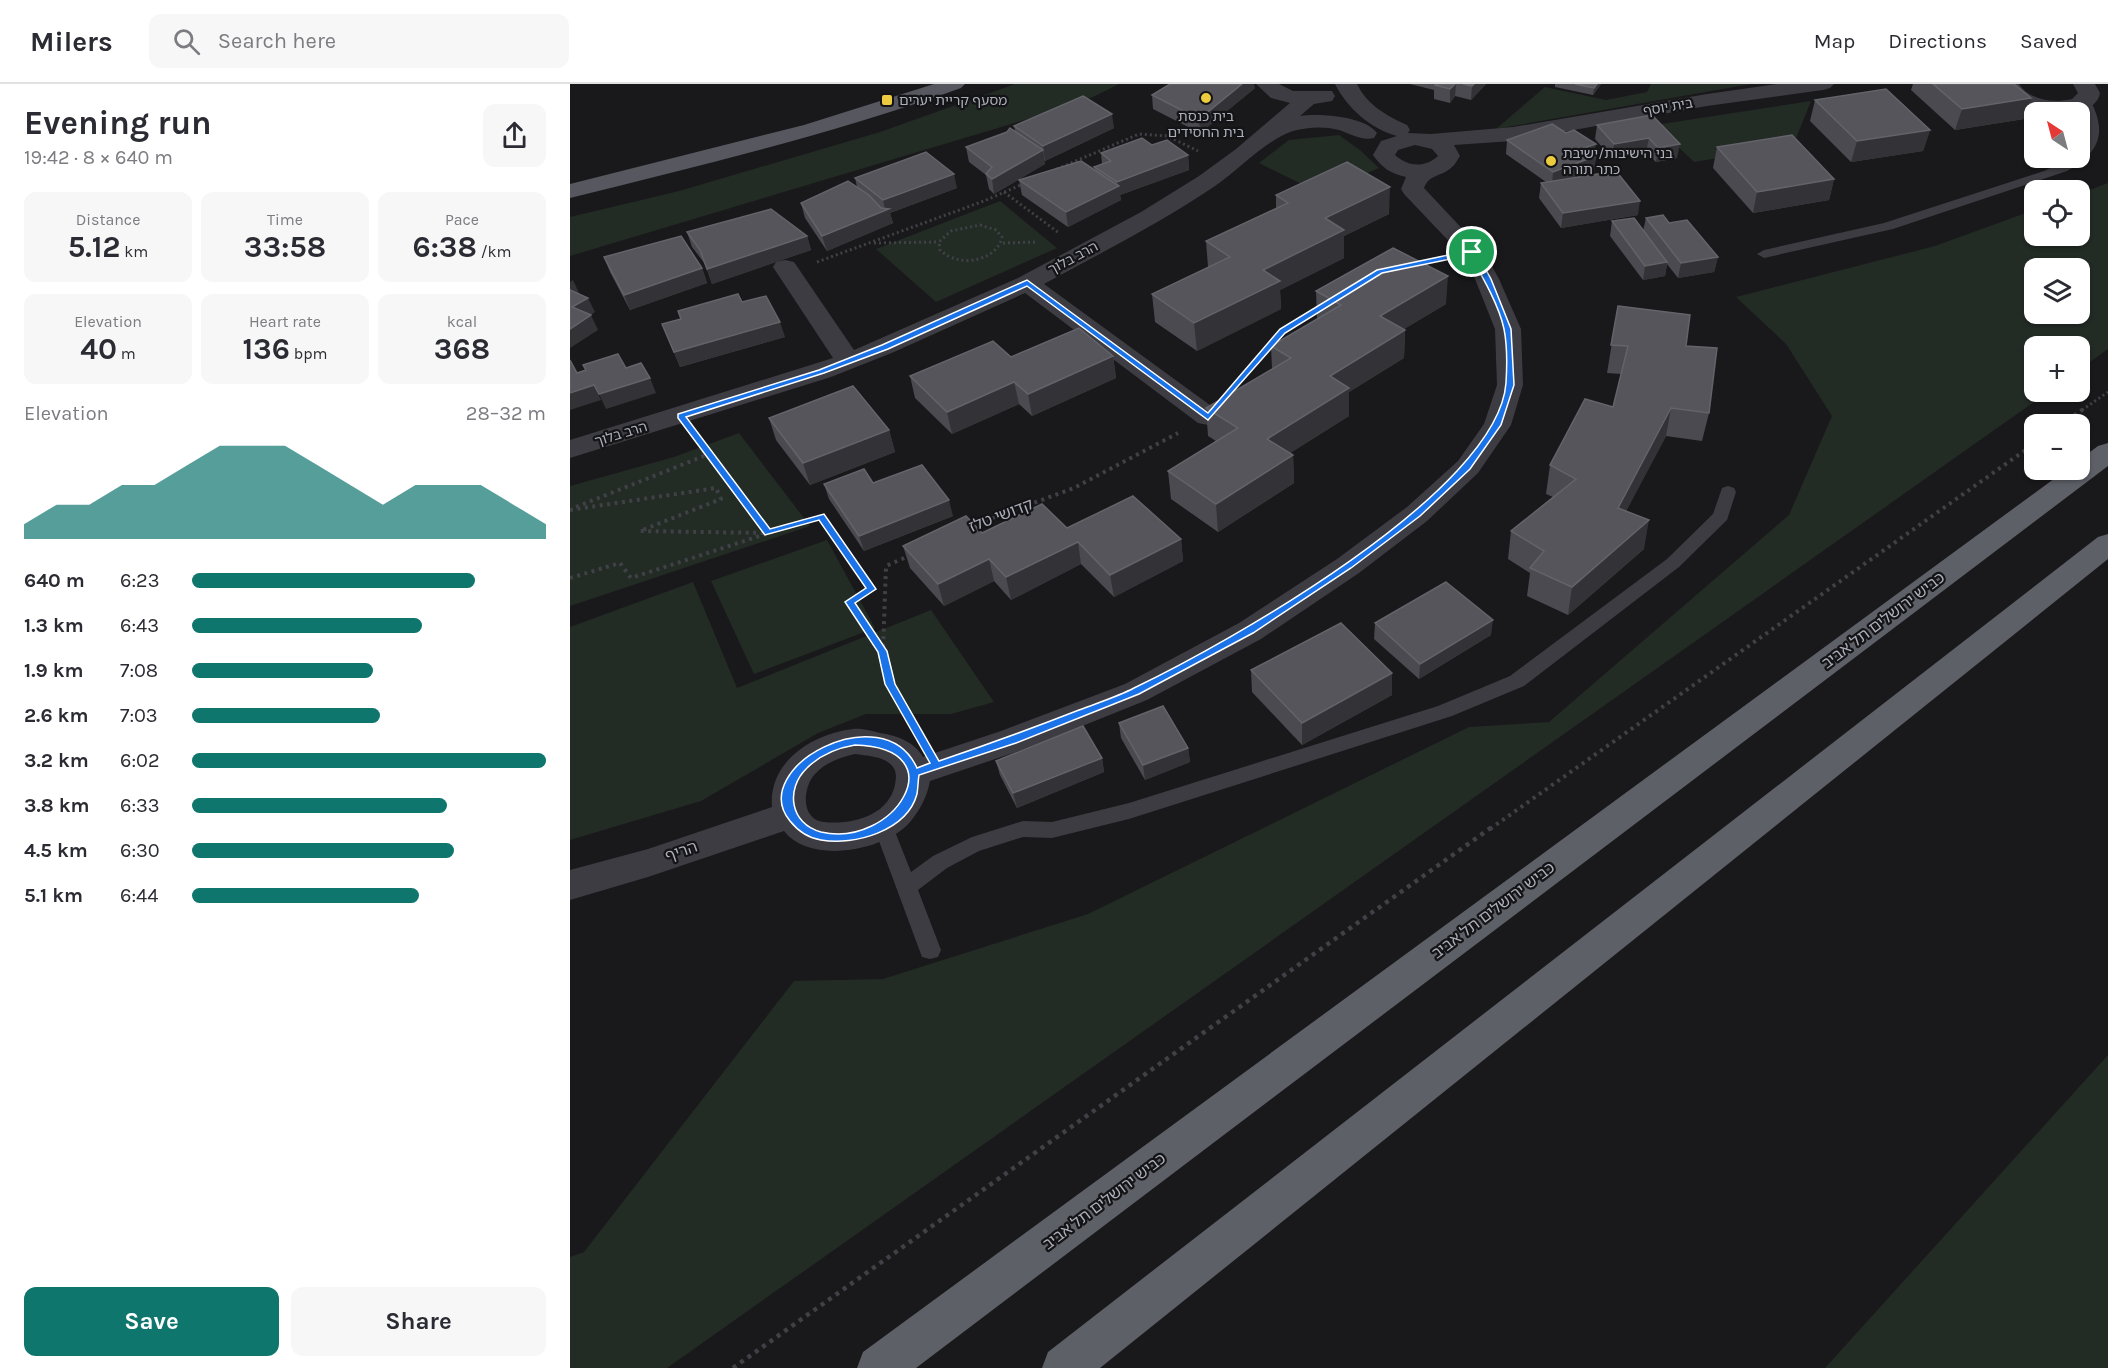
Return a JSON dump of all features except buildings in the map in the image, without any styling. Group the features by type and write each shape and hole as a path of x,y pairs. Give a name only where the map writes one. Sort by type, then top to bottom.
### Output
{"highway":[{"name":"כביש ירושלים תל אביב","path":"879,1368 2108,452"},
{"path":"1065,1368 2108,544"}],"main road":[{"path":"570,191 808,130 885,108 954,84"}],"street":[{"path":"1346,84 1350,94 1372,114 1423,139 1448,152 1437,166 1409,171 1391,165 1384,155 1385,150 1396,142 1423,139 1513,134"},
{"name":"הרב בלוך","path":"570,449 681,416 848,361 1027,283 1149,217 1229,165 1313,98 1335,93 1346,84"},
{"name":"בית יוסף","path":"1513,134 1707,100 1823,84"},
{"path":"2008,84 2014,94 2038,105 2065,107 2084,93"},
{"path":"1269,87 1281,94 1313,98 1366,133 1385,150"},
{"name":"הרב בלוך","path":"1262,138 1274,110 1269,87"},
{"path":"1262,138 1314,120 1344,124 1366,133"},
{"path":"925,769 894,747 876,741 839,744 819,753 802,766 791,782 787,799 790,814 801,828 819,836 840,838 862,834 884,825 901,811 925,769 1013,740 1136,692 1250,631 1357,560 1417,514 1467,467 1497,425 1510,385 1508,329 1487,279 1472,252 1412,189 1416,179 1437,166 1513,134"},
{"path":"787,269 848,361"},
{"path":"1027,283 1208,417"},
{"name":"הריף","path":"570,885 648,862 790,814"}],"lane":[{"path":"1764,254 1888,226 2074,164 2098,139 2099,125 2084,93"},
{"path":"906,887 940,862 972,845 1023,829 1052,830 1130,811 1445,711 1517,681 1673,563 1721,516 1728,492"},
{"path":"884,825 930,950"}],"path":[{"path":"1056,169 1139,134 1167,136 1229,165"},
{"path":"787,269 869,243 1025,183"},
{"path":"1004,192 1060,234"},
{"path":"869,243 939,242 951,231 980,225 997,230 1004,240 1002,246 993,254 972,260 954,259 945,255 940,250 939,242"},
{"path":"1414,264 1472,252"},
{"name":"קדושי טלז","path":"965,528 1074,488 1208,417 1282,331 1321,307"},
{"path":"2076,414 2108,392"},
{"path":"681,416 768,533"},
{"path":"733,1368 1647,716 2024,451"},
{"path":"570,510 709,454"},
{"path":"570,510 716,488 721,499 640,531 768,533"},
{"path":"570,578 620,563 631,578 821,516 871,589 850,602 883,651"},
{"path":"916,552 886,566 883,651 890,684 925,769"}],"shaded area":[{"path":"1015,84 1119,84 1093,97 1031,118 570,256 570,217 679,191 880,132"},
{"path":"1651,84 1751,84 1496,129 1545,87 1606,100 1647,92"},
{"path":"1811,101 1793,146 1694,162 1655,125"},
{"path":"1339,135 1379,168 1320,193 1259,163 1289,140"},
{"path":"2108,183 2108,349 2090,362 2090,336 2024,336 2024,402 2034,402 667,1368 570,1368 570,1257 584,1252 794,981 883,979 1088,914 1469,727 1549,722 1789,515 1832,416 1786,344 1736,297 1935,246 2024,214 2024,246 2090,246 2090,190"},
{"path":"1000,201 1057,248 936,302 876,249"},
{"path":"739,433 810,526 570,606 570,486 674,457"},
{"path":"827,540 875,628 754,674 711,581"},
{"path":"693,582 737,688 931,610 994,702 951,714 866,714 818,733 701,801 570,840 570,627"},
{"path":"2108,1055 2108,1368 1825,1368"}],"place":[{"name":"בית כנסת בית החסידים","path":"1206,98"},
{"name":"מסעף קריית יערים","path":"887,100"},
{"name":"בני הישיבות/ישיבת כתר תורה","path":"1551,161"}],"route":[{"path":"1472,252 1379,272 1282,331 1208,417 1027,283 885,347 822,371 681,416 768,533 821,516 871,589 850,602 883,651 890,684 936,765 914,773 911,795 901,811 884,825 862,834 840,838 819,836 801,828 790,814 787,799 791,782 802,766 819,753 839,744 876,741 894,747 908,758 914,773 1013,740 1136,692 1250,631 1348,566 1417,514 1467,467 1497,425 1510,385 1508,329 1487,279 1472,252"}]}
